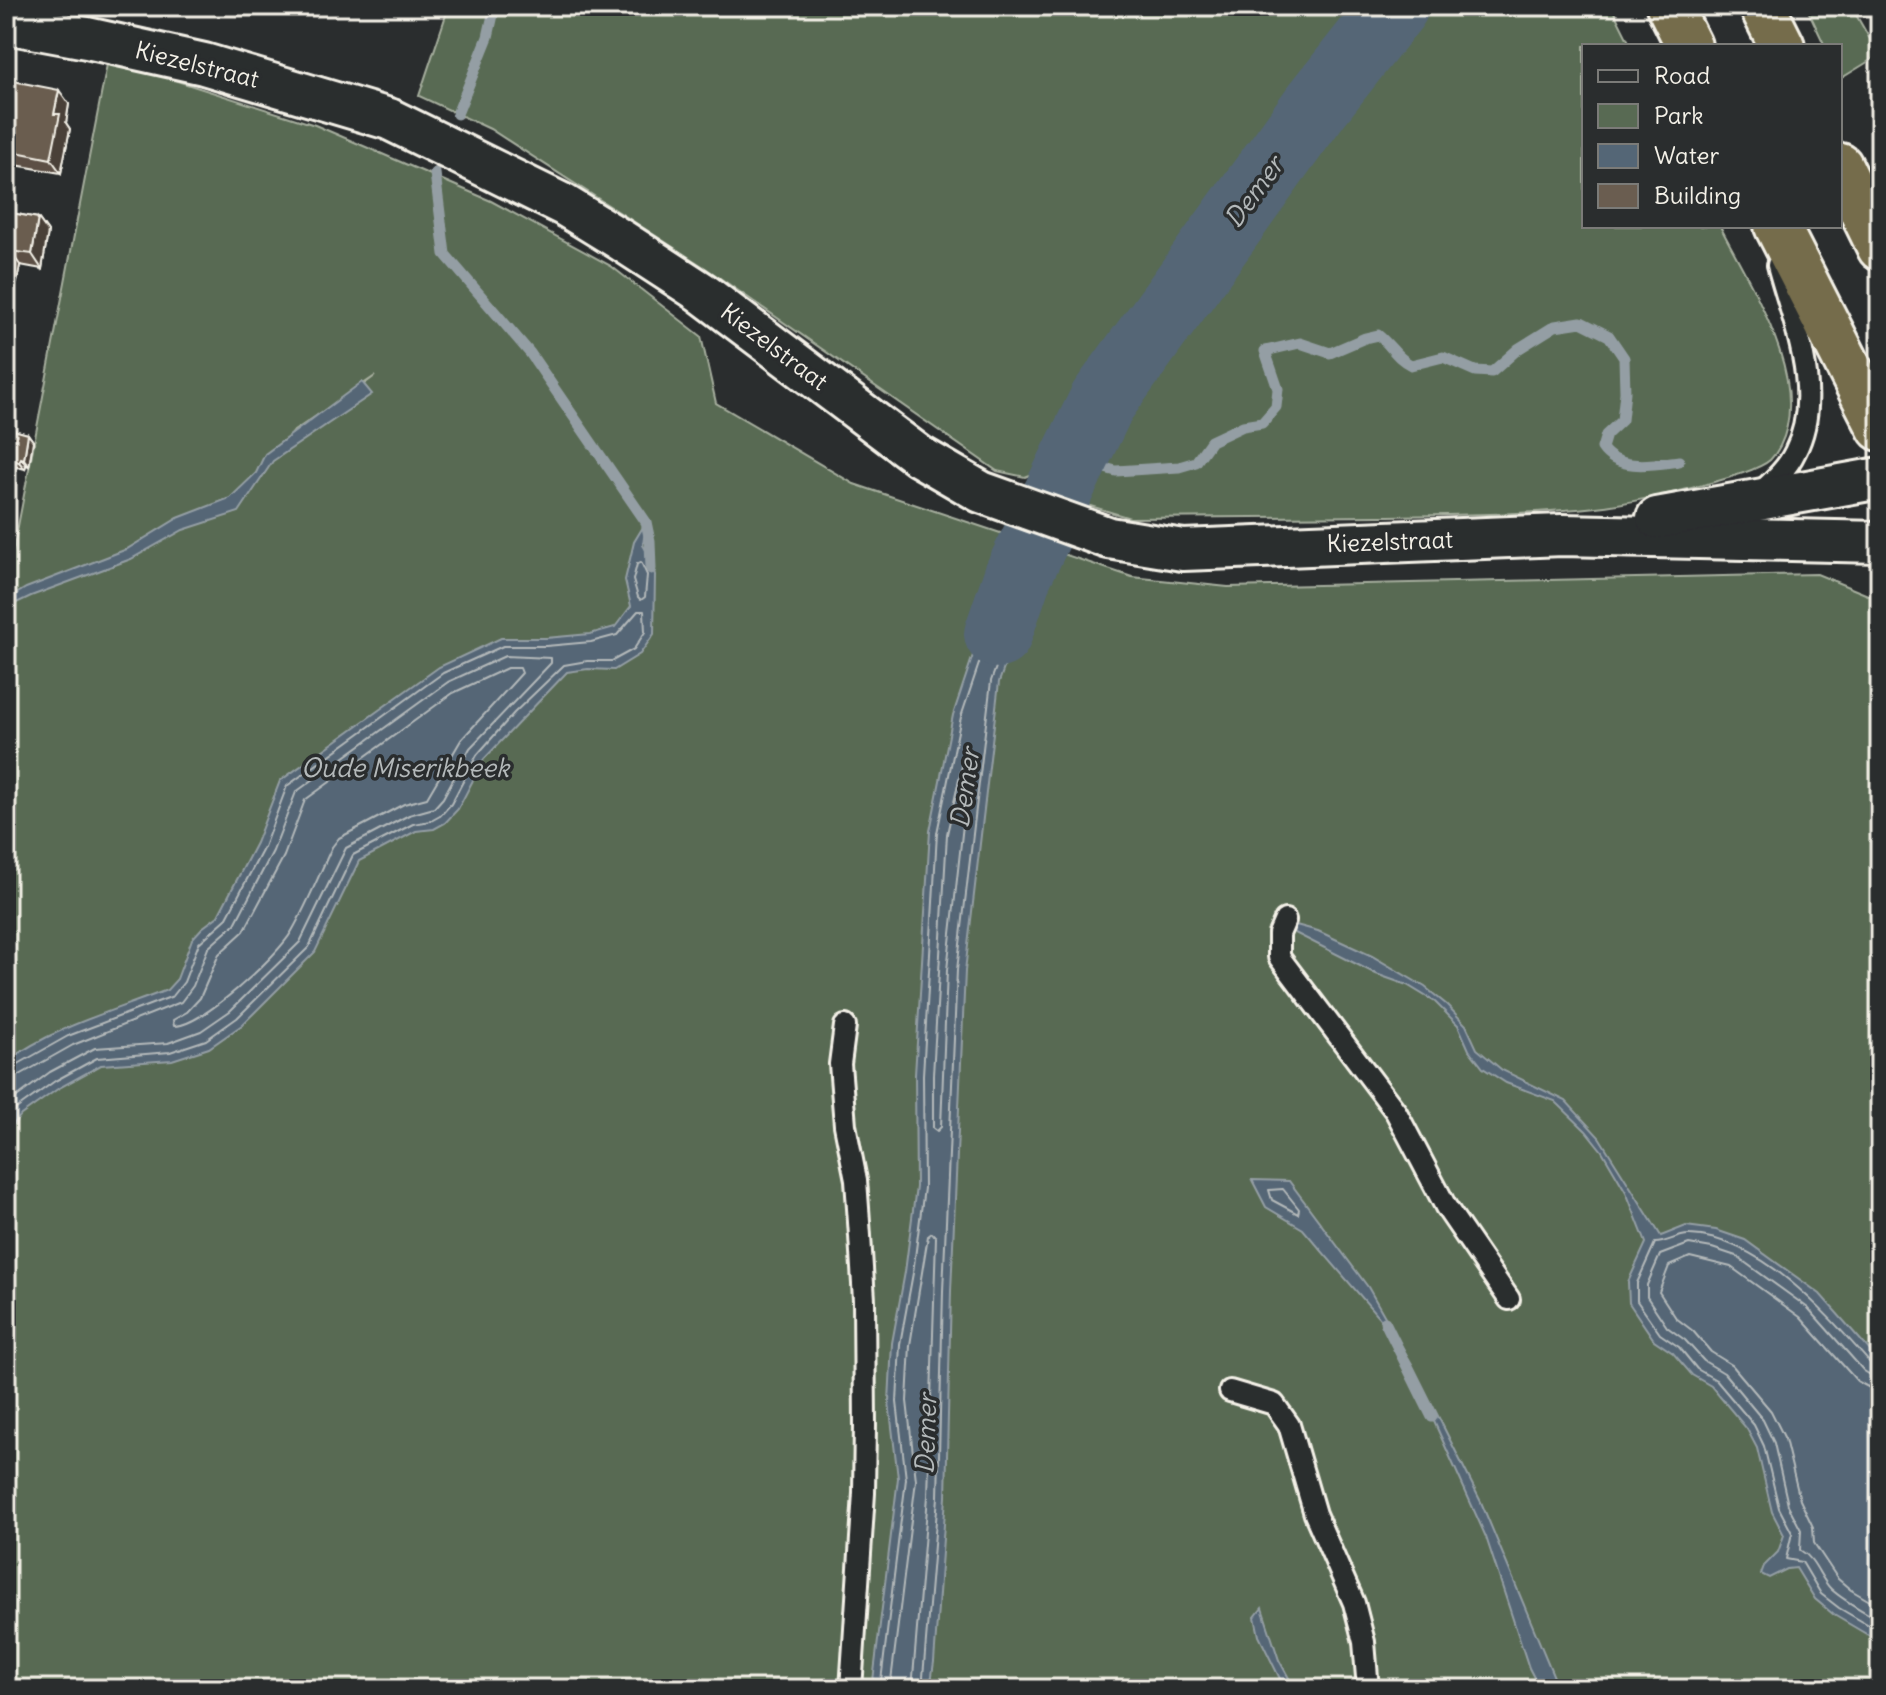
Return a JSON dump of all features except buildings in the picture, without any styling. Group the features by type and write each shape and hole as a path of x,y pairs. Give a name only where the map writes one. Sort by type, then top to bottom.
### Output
{"highway":[{"path":"1669,6 1688,44"},
{"path":"1762,6 1781,44"},
{"path":"1842,170 1880,248"},
{"path":"1778,228 1880,428"}],"street":[{"name":"Kiezelstraat","path":"6,23 204,64 389,119 564,205 621,240 701,292 919,456 981,492 1109,538 1183,550 1562,535 1880,542"},
{"name":"Kiezelstraat","path":"1562,535 1880,478"}],"lane":[{"path":"1751,502 1784,470 1796,450 1808,403 1805,368 1769,228"},
{"path":"1285,920 1279,934 1279,957 1396,1112 1446,1207 1509,1299"},
{"path":"845,1026 840,1064 845,1125 856,1180 864,1300 864,1493 851,1689"},
{"path":"1230,1391 1274,1404 1289,1425 1315,1514 1354,1603 1364,1642 1368,1689"}],"green space":[{"path":"449,6 1362,6 1142,312 1066,424 1042,470 1025,477 997,471 707,269 490,129 419,96"},
{"path":"1430,6 1611,6 1630,44 1582,44 1582,228 1721,228 1773,333 1789,392 1788,420 1777,451 1758,467 1687,489 1596,507 1460,515 1130,518 1087,505 1095,453 1112,421 1180,327"},
{"path":"1806,6 1851,6 1879,55 1842,78 1842,44 1824,44"},
{"path":"108,59 315,125 491,201 611,266 701,336 716,403 854,484 1132,577 1228,587 1817,574 1880,600 1880,1689 6,1689 6,554 13,552","holes":["375,376 284,444 294,431"]}],"water":[{"path":"362,382 372,394 273,461 239,512 183,530 131,559 6,608 6,600 26,588 127,549 178,518 230,498 256,473 265,454"},
{"name":"Oude Miserikbeek","path":"646,522 643,545 655,575 654,634 640,654 614,670 567,672 484,759 458,809 445,823 434,829 416,831 359,861 315,952 242,1025 209,1048 172,1060 101,1065 59,1088 21,1115 6,1134 6,1062 63,1029 167,990 177,979 192,939 218,916 256,843 280,781 439,667 501,638 590,634 615,627 631,606 625,580 634,542"},
{"path":"1020,545 1045,553 999,682 965,971 951,1291 946,1497 934,1662 930,1689 872,1689 898,1478 889,1402 892,1343 916,1187 915,1075 930,831 953,715 982,628"},
{"path":"1296,925 1318,931 1372,956 1425,987 1466,1025 1477,1049 1502,1070 1566,1101 1599,1137 1661,1236 1686,1226 1716,1230 1745,1240 1820,1294 1880,1362 1880,1642 1834,1615 1815,1599 1796,1568 1769,1578 1761,1574 1764,1566 1778,1552 1784,1535 1772,1512 1757,1448 1747,1429 1711,1386 1692,1375 1673,1353 1654,1340 1629,1303 1628,1282 1646,1243 1626,1192 1602,1151 1586,1131 1555,1101 1506,1083 1483,1068 1469,1050 1458,1025 1435,1002 1407,985 1376,974 1293,932"},
{"path":"1252,1180 1289,1181 1368,1287 1412,1364 1481,1502 1559,1689 1540,1689 1529,1668 1486,1537 1389,1329 1303,1229 1266,1207"},
{"path":"1262,1608 1279,1660 1295,1689 1285,1689 1259,1636 1255,1617"}],"waterway":[{"name":"Oude Miserikbeek","path":"457,114 488,37 495,6"},
{"name":"Demer","path":"998,634 1018,575 1102,402 1315,107 1395,6"},
{"name":"Oude Miserikbeek","path":"435,173 445,254 530,353 646,522 651,569"},
{"path":"1074,460 1116,471 1179,467 1196,462 1211,441 1243,426 1262,423 1276,407 1278,389 1265,351 1300,343 1330,353 1378,335 1411,365 1443,357 1475,371 1492,372 1518,349 1555,326 1581,322 1609,336 1624,358 1622,420 1606,435 1602,448 1617,461 1638,465 1679,461"},
{"path":"1385,1322 1432,1417"}]}
